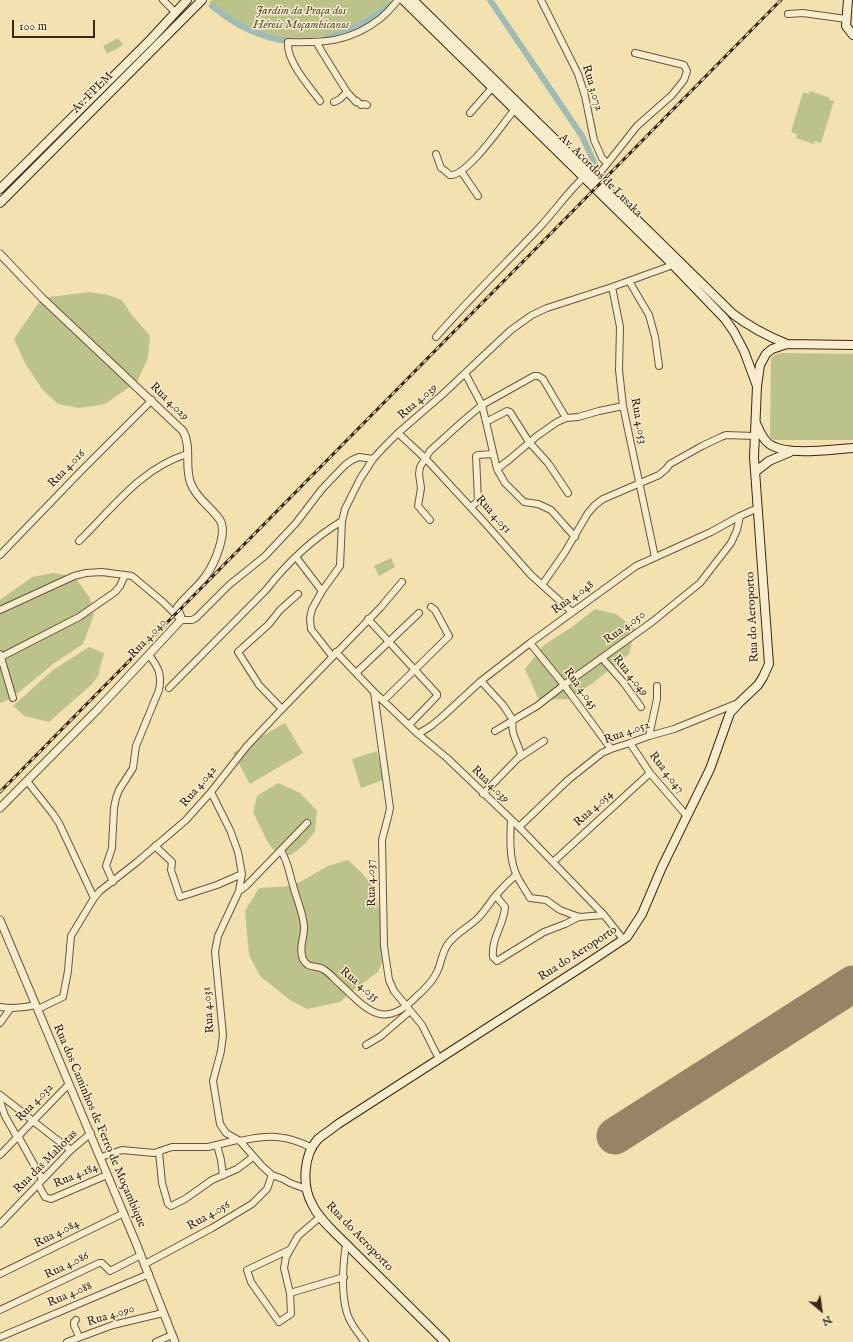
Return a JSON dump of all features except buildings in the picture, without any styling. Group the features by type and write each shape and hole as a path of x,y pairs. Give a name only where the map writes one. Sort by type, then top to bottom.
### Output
{"main road":[{"path":"0,189 151,39 187,0"},
{"name":"Av. FPLM","path":"0,203 202,0"},
{"name":"Av. Acordos de Lusaka","path":"403,0 673,265 725,319 744,351 757,386"},
{"name":"Av. Acordos de Lusaka","path":"413,0 733,314 746,324 787,344"},
{"path":"848,0 846,26 853,36"},
{"name":"Rua do Aeroporto","path":"445,1342 346,1244 320,1216 311,1204 306,1189 307,1160 318,1139 338,1124 630,933 642,914 686,815 710,769 730,713 758,685 769,664 755,472 754,436 757,386 760,365 766,354 772,349 787,344 853,345"},
{"path":"755,422 762,438 769,444 779,449 790,451 853,448"},
{"path":"755,472 769,461 790,451"}],"street":[{"path":"164,0 175,12"},
{"path":"320,101 306,83 290,57 287,46 288,42 317,43 337,40 356,33 382,18 398,0"},
{"name":"Rua 3.072","path":"541,0 578,74 586,96 594,140 602,158 607,163"},
{"path":"788,14 804,13 846,19"},
{"path":"317,43 347,92 356,102 358,101 361,105 367,105"},
{"path":"595,179 637,126 672,95 687,74 684,66 635,53"},
{"path":"470,113 492,88"},
{"path":"334,102 340,99 347,92"},
{"path":"436,154 441,168 446,170 449,174 452,175 461,171 474,161 514,110"},
{"path":"461,171 478,196"},
{"path":"436,337 480,288 540,227 562,202 567,193 583,178"},
{"name":"Rua 4.029","path":"0,254 48,304 152,400 183,431 187,438 189,478 193,489 220,521 223,530 219,546 208,571 196,587 176,608 182,620"},
{"name":"Rua 4.039","path":"623,939 604,916 519,827 447,758 418,734 383,701 356,673 334,654 310,627 312,609 322,591 340,566 342,521 345,509 357,485 374,459 398,433 443,394 511,330 532,315 548,308 612,288 673,265"},
{"path":"629,281 649,314 655,337 659,366"},
{"name":"Rua 4.053","path":"612,288 620,327 619,370 623,406 656,556"},
{"path":"465,373 482,405 497,468 505,483 523,502 538,504 551,510 575,537"},
{"path":"430,520 418,506 421,488 419,474 420,467 430,451 482,405 534,376 538,376 543,379 566,418"},
{"name":"Rua 4.016","path":"0,555 152,400"},
{"path":"497,468 557,422 566,418 578,417 623,406"},
{"path":"486,422 508,410 530,442 548,463 568,493"},
{"name":"Rua 4.051","path":"398,433 426,459 518,562 572,612"},
{"path":"542,585 575,537 588,514 595,505 603,499 659,475 670,464 716,438 726,435 754,436"},
{"path":"79,541 138,481 172,459 187,454"},
{"path":"471,508 478,501 476,456 493,454"},
{"name":"Rua 4.040","path":"0,808 182,620 192,620 196,618 229,585 265,556 292,527 322,489 345,465 359,457 374,459"},
{"name":"Rua 4.048","path":"418,734 431,726 481,681 530,643 636,566 711,532 758,508"},
{"name":"Rua 4.050","path":"495,731 537,706 652,622 700,583 731,543 737,530 740,516"},
{"path":"169,688 266,590 279,573 324,532 342,521"},
{"path":"296,557 322,591"},
{"path":"0,610 79,574 102,572 132,576 142,583 182,620"},
{"path":"13,698 1,658 79,617 115,592 120,586 125,575"},
{"name":"Rua 4.042","path":"37,1007 63,997 68,971 71,936 94,898 100,891 113,882 186,820 212,792 229,768 282,709 402,582"},
{"path":"282,709 259,685 238,652 269,624 280,610 298,594"},
{"path":"383,701 449,636 435,610 431,607"},
{"path":"356,673 419,613"},
{"path":"368,619 415,669 437,696 409,725"},
{"name":"Rua 4.045","path":"530,643 564,685 611,749"},
{"path":"113,882 106,866 112,848 116,798 133,768 136,746 159,690 160,681 158,668 149,655"},
{"name":"Rua 4.049","path":"602,658 623,682 641,707"},
{"path":"481,681 513,720 513,733 520,752 520,757"},
{"path":"649,736 657,699 657,686"},
{"name":"Rua 4.037","path":"374,692 390,808 382,840 384,946 391,986 428,1034 439,1059"},
{"name":"Rua 4.052","path":"519,827 568,780 602,753 649,736 674,729 740,702"},
{"path":"483,794 520,757 544,741"},
{"name":"Rua 4.047","path":"630,743 650,773 686,815"},
{"name":"Rua 4.054","path":"553,862 650,773"},
{"path":"27,781 59,823 94,898"},
{"name":"Rua 4.031","path":"212,792 230,830 238,852 242,874 239,891 218,936 216,948 217,982 223,1035 221,1051 213,1081 220,1124 226,1133 238,1140 272,1175 306,1189"},
{"path":"511,820 512,852 516,875 532,899 546,900 560,910 579,917 604,916"},
{"path":"239,891 246,886 281,851 306,823"},
{"path":"155,846 172,862 170,870 180,897 217,885 242,874"},
{"name":"Rua 4.035","path":"281,851 288,864 291,880 303,916 304,929 301,954 308,965 321,968 327,972 352,996 370,1010 385,1016 408,1009"},
{"path":"366,1045 381,1036 408,1009 437,972 443,950 456,936 478,919 496,896 516,875"},
{"path":"496,896 505,907 503,920 494,941 493,957 497,961 544,932 579,917"},
{"name":"Rua dos Caminhos de Ferro de Moçambique","path":"0,922 37,1007 68,1084 91,1133 174,1339"},
{"path":"0,1007 10,1009 37,1007"},
{"path":"0,1024 10,1009"},
{"name":"Rua 4.032","path":"0,1155 68,1084"},
{"path":"0,1095 71,1150"},
{"name":"Rua 4.184","path":"0,1101 5,1116 18,1137 40,1181 45,1197 51,1199 108,1175"},
{"name":"Rua das Mahotas","path":"0,1224 71,1150 91,1133"},
{"path":"100,1157 122,1150 154,1153 179,1146 195,1148 262,1136 277,1136 303,1143 312,1148"},
{"path":"217,1145 223,1175"},
{"path":"159,1152 162,1183 169,1206 185,1199 209,1181 237,1169 253,1157"},
{"name":"Rua 4.056","path":"145,1264 212,1228 252,1204 267,1189 272,1175"},
{"name":"Rua 4.084","path":"0,1274 124,1213"},
{"path":"289,1250 247,1270 251,1282 279,1322 291,1314 290,1293 284,1268 286,1257 298,1236 320,1216"},
{"path":"346,1244 343,1263 347,1313 358,1334 365,1342"},
{"name":"Rua 4.086","path":"0,1310 99,1263 102,1263 110,1271 141,1255"},
{"name":"Rua 4.088","path":"0,1337 149,1274"},
{"path":"290,1293 344,1277"},
{"name":"Rua 4.090","path":"67,1342 127,1321 163,1313"},
{"path":"76,1320 74,1325 79,1338"},
{"path":"156,1342 174,1339"}],"green space":[{"name":"Jardim da Praça dos Hérois Moçambicanos","path":"212,0 393,0 345,30 330,35 305,39 277,37 248,27 209,3"},
{"path":"118,38 123,45 107,54 103,46"},
{"path":"810,91 830,98 829,100 834,101 821,143 815,141 814,144 796,138 797,134 791,132 803,92 809,94"},
{"path":"90,292 108,295 122,300 131,314 150,336 148,358 137,382 105,404 79,408 58,404 42,389 25,363 14,339 42,298"},
{"path":"781,353 853,354 853,440 774,440 770,437 771,358"},
{"path":"391,558 395,567 379,576 374,566"},
{"path":"53,573 74,576 90,598 94,615 83,644 53,664 19,692 6,701 0,703 0,600 32,577"},
{"path":"595,609 616,614 635,629 629,654 593,683 569,699 539,700 525,669 544,645 572,627"},
{"path":"89,647 104,653 98,676 92,684 49,722 25,716 13,706 53,670"},
{"path":"285,723 303,753 250,784 233,753"},
{"path":"377,751 383,780 361,788 352,759"},
{"path":"278,783 300,793 317,811 315,831 305,844 291,855 277,854 267,841 253,812 257,796"},
{"path":"348,860 363,874 373,887 384,925 388,949 378,972 340,1002 307,1009 290,1000 260,976 249,955 245,911 259,888 293,886 328,866"}],"waterway":[{"path":"490,0 582,136 598,171 601,171"},
{"path":"324,39 351,29 390,5"},
{"path":"212,6 247,29 277,39 293,41"}],"runway":[{"path":"615,1136 853,984"}],"railway":[{"path":"0,792 781,0"}]}
